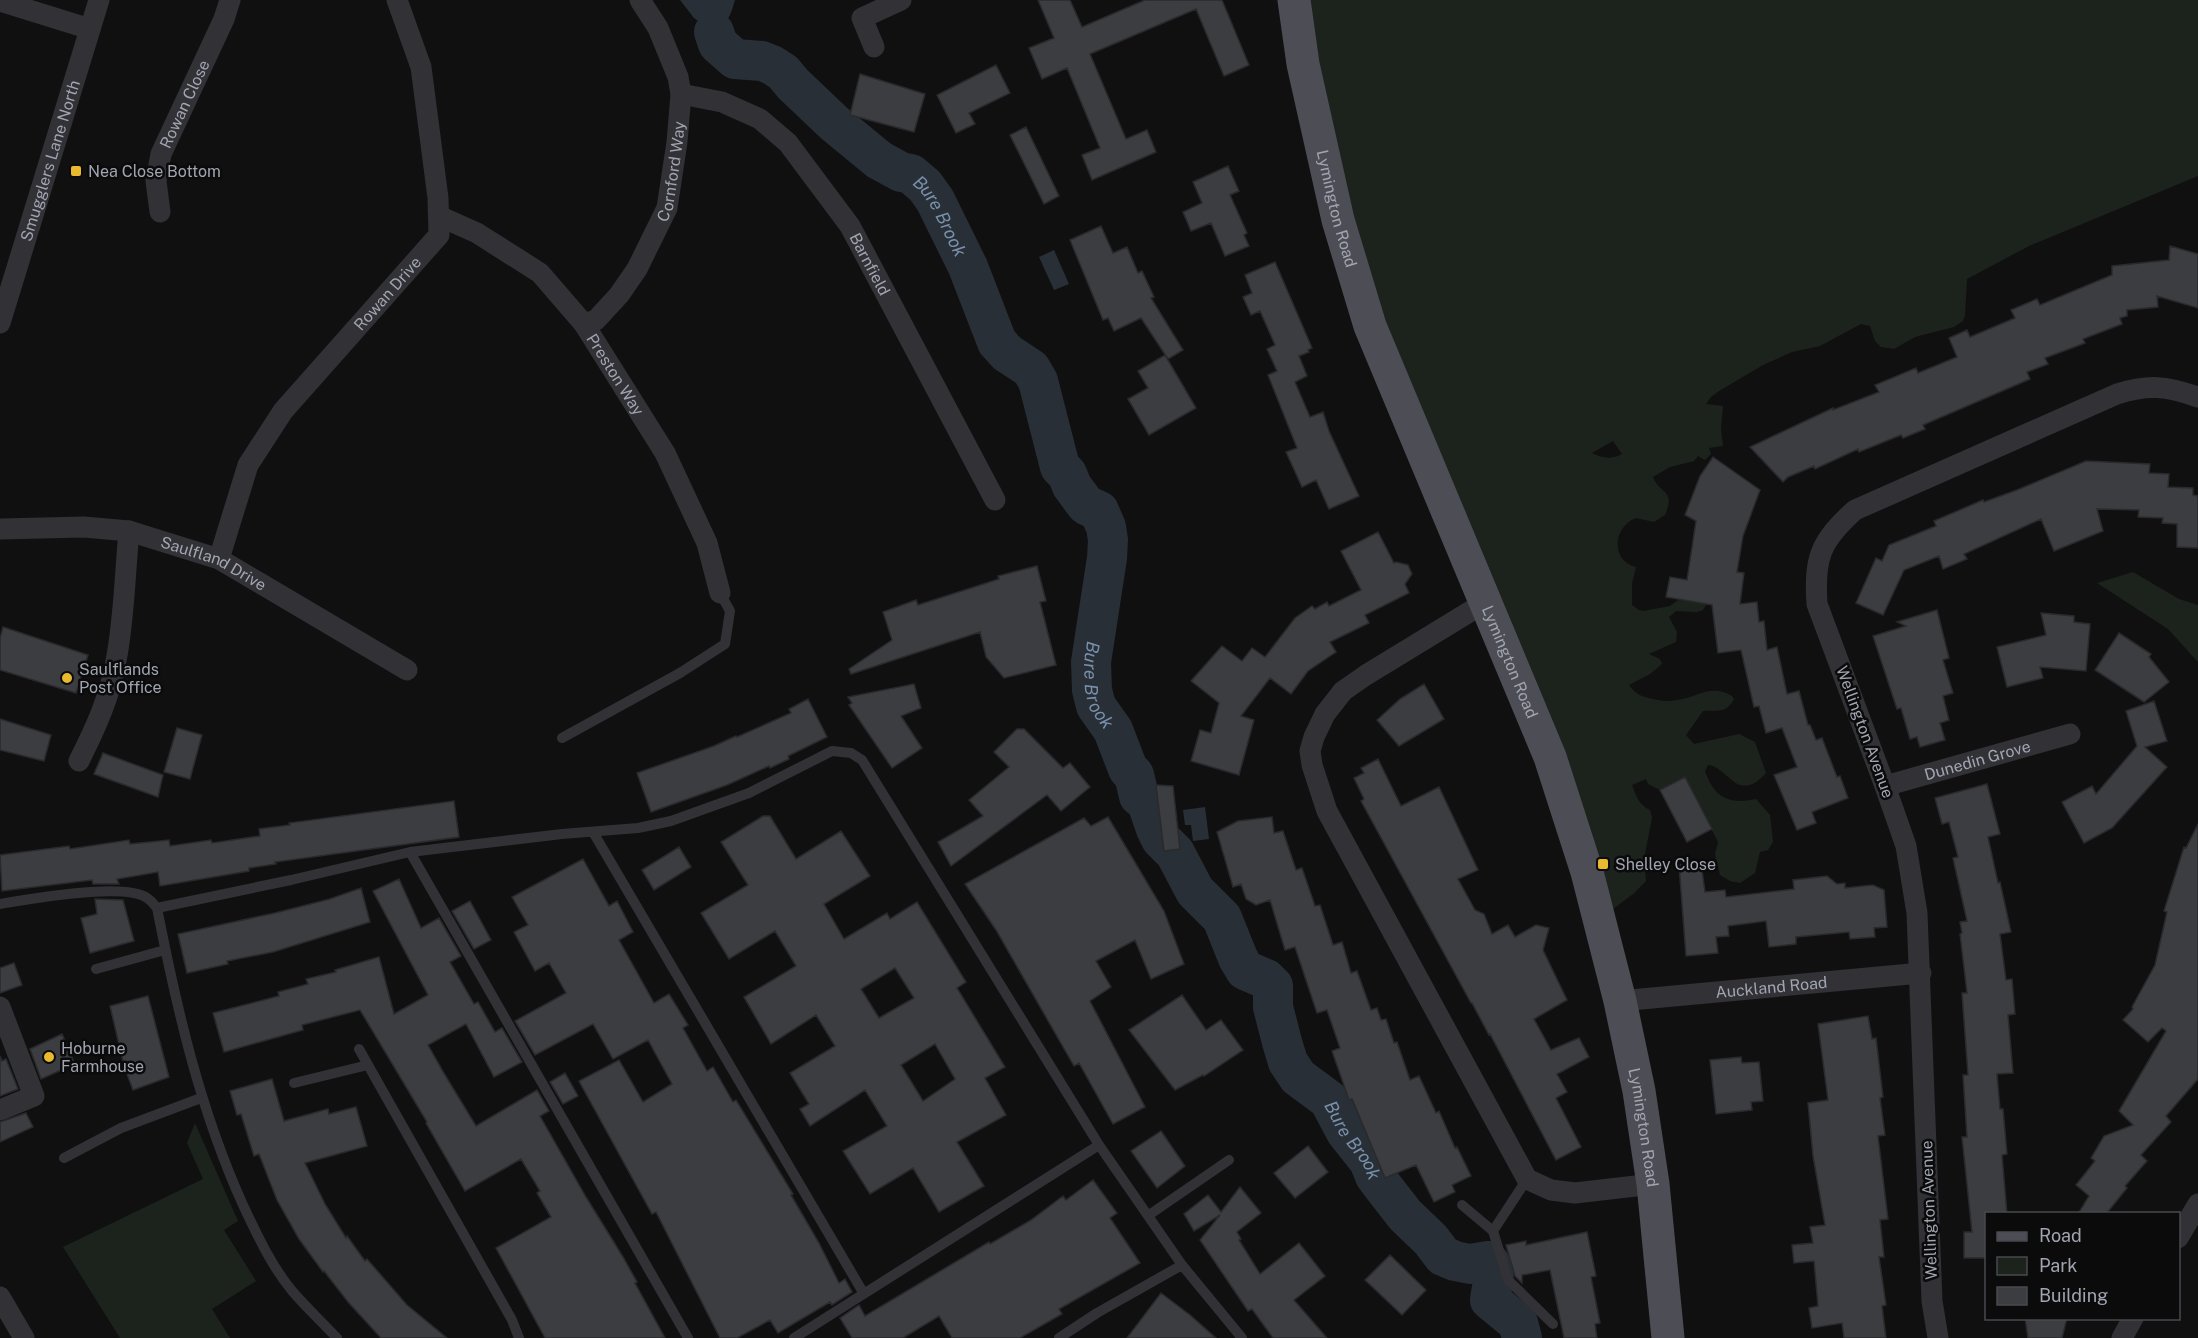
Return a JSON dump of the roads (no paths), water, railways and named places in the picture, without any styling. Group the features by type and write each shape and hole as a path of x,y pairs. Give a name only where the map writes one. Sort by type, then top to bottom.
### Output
{"main road":[{"name":"Lymington Road","path":"1294,0 1303,64 1338,220 1370,326 1550,757 1587,872 1640,1091 1653,1184 1668,1338"}],"street":[{"name":"Smugglers Lane North","path":"0,323 99,0"},
{"name":"Rowan Close","path":"160,212 156,181 161,154 224,19 230,0"},
{"name":"Rowan Drive","path":"219,559 248,465 284,411 439,235 438,198 421,67 397,0"},
{"name":"Cornford Way","path":"584,324 596,320 638,269 667,208 677,142 681,94 678,76 658,28 640,0"},
{"path":"874,47 862,18 901,0"},
{"path":"0,1 90,29"},
{"name":"Barnfield","path":"681,94 722,102 760,119 788,143 850,226 995,500"},
{"name":"Preston Way","path":"439,216 477,233 540,273 584,324 665,453 706,543 720,593"},
{"name":"Wellington Avenue","path":"1938,1338 1932,1301 1917,913 1906,846 1817,604 1815,577 1821,549 1836,527 1855,510 2117,394 2139,387 2170,389 2198,397"},
{"name":"Saulfland Drive","path":"0,529 84,527 129,531 219,559 406,670"},
{"path":"79,761 108,695 117,660 129,531"},
{"path":"1484,603 1399,654 1344,692 1325,714 1314,737 1310,751 1312,765 1328,811 1527,1179 1551,1190 1575,1193 1653,1184"},
{"name":"Dunedin Grove","path":"1885,786 2070,734"},
{"name":"Auckland Road","path":"1620,1001 1921,973"},
{"path":"0,1007 34,1096 0,1110"},
{"path":"2180,1235 2198,1204"},
{"path":"0,1298 24,1338"},
{"path":"2122,1338 2132,1320"}],"lane":[{"path":"562,738 680,673 725,644 730,612 720,593"},
{"path":"157,908 410,852 638,828 671,821 748,793 832,751 851,753 862,760 1099,1145 1182,1265 1242,1338"},
{"path":"593,832 864,1294"},
{"path":"410,852 688,1338"},
{"path":"0,904 60,894 122,892 146,897 157,908 201,1098 225,1166 257,1235 292,1290 337,1338"},
{"path":"96,969 165,950"},
{"path":"359,1049 512,1320 519,1338"},
{"path":"294,1083 368,1065"},
{"path":"64,1158 121,1128 201,1098"},
{"path":"794,1338 1099,1145"},
{"path":"1149,1215 1229,1160"},
{"path":"1493,1231 1527,1179"},
{"path":"1462,1205 1493,1231 1508,1280 1553,1324"},
{"path":"1059,1338 1097,1313 1182,1265"}],"waterway":[{"name":"Bure Brook","path":"714,32 718,44 735,59 762,61 783,72 834,123 879,160 901,172 911,174 925,186 935,200 968,267 997,342 1007,353 1031,369 1038,381 1060,467 1067,474 1072,486 1086,505 1099,511 1106,527 1107,558 1091,662 1092,690 1096,706 1113,730 1128,769 1134,775 1139,796 1147,803 1161,839 1175,853 1195,891 1222,918 1245,970 1266,979 1273,986 1273,1007 1282,1042 1288,1062 1298,1077 1329,1100 1346,1132 1369,1161 1375,1176 1405,1215 1431,1240 1443,1256 1470,1264 1488,1261 1494,1274 1490,1300 1518,1323 1522,1338"}],"place":[{"name":"Nea Close Bottom","path":"76,171"},
{"name":"Saulflands Post Office","path":"67,678"},
{"name":"Shelley Close","path":"1603,864"},
{"name":"Hoburne Farmhouse","path":"49,1057"}]}
